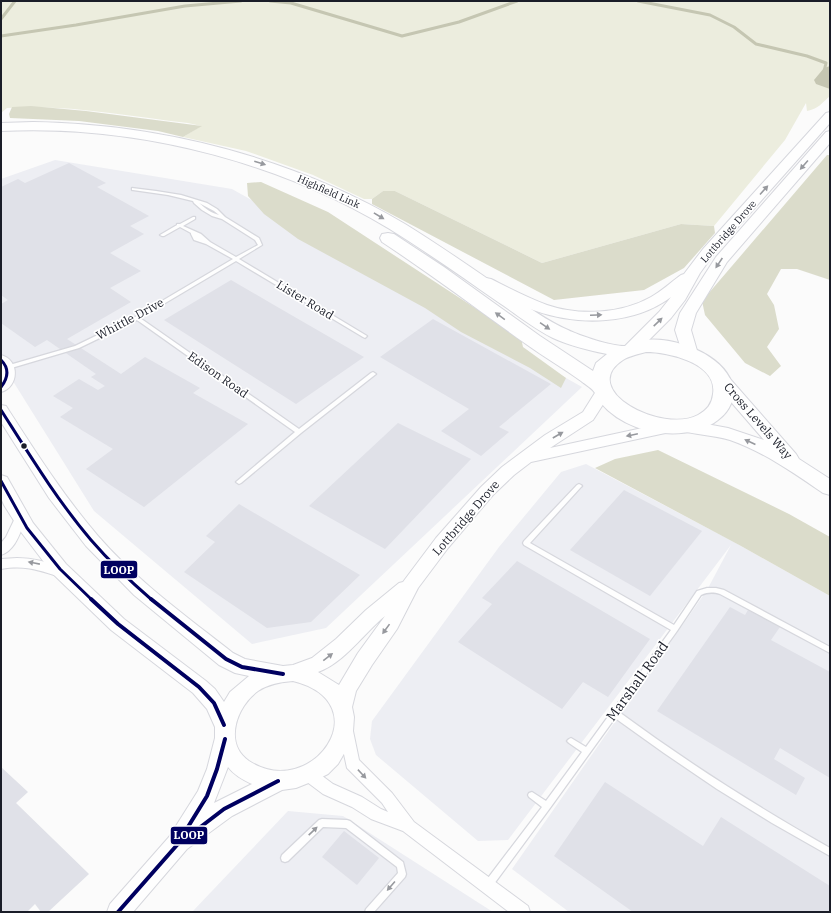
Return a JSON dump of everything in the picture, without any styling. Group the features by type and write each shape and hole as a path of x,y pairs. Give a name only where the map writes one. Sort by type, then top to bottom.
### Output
{"highway":[{"name":"Highfield Link","path":"1,127 70,127 102,130 188,144 264,164 339,194 368,209 468,273 551,330 573,339 627,350"},
{"name":"Highfield Link","path":"1,136 66,136 114,141 172,151 208,159 244,170 313,196 351,215 395,242 533,340 566,361 602,389"},
{"path":"644,346 660,346 690,354 711,368 718,376 723,387 724,397 720,407 712,416 700,422 678,426 653,425 622,412 610,403 602,389 600,376 604,367 611,359 627,350 644,346"}],"main road":[{"name":"Lottbridge Drove","path":"627,350 665,315 677,300 693,272 718,241 830,116"},
{"name":"Lottbridge Drove","path":"690,354 683,330 688,313 721,260 830,135"},
{"path":"468,273 543,309 566,314 593,316 616,314 656,301 693,272"},
{"name":"Cross Levels Way","path":"718,376 797,466"},
{"name":"Cross Levels Way","path":"678,426 716,430 743,438 797,466 830,488"}],"street":[{"path":"1,387 7,379 9,373 4,364"},
{"name":"Lottbridge Drove","path":"342,706 347,688 365,659 390,624 411,583 442,543 487,491 508,471 551,439 588,416 602,389"},
{"path":"1,410 55,494 92,541 140,590 226,659 242,667 309,676 324,683 335,694 342,706 352,763 387,798 409,827 486,887 522,912"},
{"name":"Lottbridge Drove","path":"527,458 678,426"},
{"path":"1,481 11,505 33,539 64,574 138,641 198,687 213,702 224,732 230,755 242,768 259,777 278,781 294,779 308,774 322,766 334,754 341,740 345,726"},
{"path":"1,550 11,540 20,519"},
{"path":"1,564 30,562 46,566 64,574"},
{"name":"Lottbridge Drove","path":"288,674 319,664 344,645 373,615 411,583"},
{"path":"118,912 177,845 206,796 217,769 229,710 242,692 251,685 266,677 288,674"},
{"path":"308,774 328,789 356,802 376,814 409,827"},
{"path":"177,845 224,809 278,781"}],"lane":[{"name":"Whittle Drive","path":"4,364 77,348 137,318 260,245 257,239 223,218 203,210 195,202 175,195 133,189"},
{"path":"162,235 194,218"},
{"path":"179,225 193,234 196,239 208,243 236,259"},
{"name":"Lister Road","path":"236,259 245,263 364,336"},
{"name":"Edison Road","path":"137,318 299,432"},
{"path":"239,482 299,432 373,374"},
{"path":"579,486 526,543 675,629"},
{"name":"Marshall Road","path":"486,887 548,806 675,629 699,593 707,590 716,590 830,650"},
{"path":"614,713 675,758 793,832 830,852"},
{"path":"571,741 587,751"},
{"path":"532,795 548,806"},
{"path":"285,858 322,823 347,824 400,865 402,874 369,912"}],"shaded area":[{"path":"1,1 830,1 830,96 820,105 811,110 807,111 806,103 785,140 714,226 681,224 542,263 395,191 383,191 372,199 364,199 313,175 246,151 183,137 201,126 188,123 75,109 30,107 7,108 1,113"},
{"path":"55,160 232,189 582,387 326,628 252,644 94,511 1,362 1,179"},
{"path":"586,464 734,542 830,596 830,912 569,912 512,869 707,590 731,545 508,840 478,841 376,755 370,739 372,721 499,547 561,472"},
{"path":"288,811 343,816 493,912 192,912"}],"green space":[{"path":"31,106 86,111 202,126 183,137 158,131 79,121 10,118 9,114 12,107"},
{"path":"827,155 830,155 830,280 797,269 781,269 767,294 774,305 779,329 767,347 781,366 770,376 745,363 705,315 702,301"},
{"path":"261,182 328,212 521,338 523,347 566,378 561,388 530,368 461,332 425,308 298,239 264,214 248,196 247,183"},
{"path":"383,191 395,191 542,263 681,224 714,226 715,233 684,268 644,290 554,300 372,204 372,199"},
{"path":"658,450 789,514 830,537 830,596 741,546 595,468 615,459"}],"building":[{"path":"69,163 106,183 97,187 149,216 130,226 144,234 110,253 141,271 110,288 131,302 67,339 121,374 145,357 200,388 193,393 248,424 144,507 86,469 113,449 60,417 73,408 53,396 79,379 98,390 105,386 91,377 96,374 47,340 35,347 1,323 1,304 8,300 1,295 1,187 18,179 25,183"},
{"path":"231,280 364,357 296,404 164,320"},
{"path":"433,319 551,384 499,427 509,432 481,456 441,431 469,409 380,357"},
{"path":"398,423 471,459 385,549 309,506"},
{"path":"624,490 702,531 650,596 570,550"},
{"path":"239,504 360,575 311,622 267,628 184,572 215,542 206,536"},
{"path":"517,561 650,639 608,697 583,682 562,709 458,642 492,604 482,598"},
{"path":"730,607 745,615 748,610 780,627 771,640 830,672 830,778 780,748 774,759 805,778 796,795 657,711"},
{"path":"1,767 28,792 16,803 89,874 48,912 41,912 35,904 27,912 1,912"},
{"path":"605,782 703,846 721,817 830,886 830,912 633,912 554,856"},
{"path":"344,831 379,858 357,885 322,857"}],"waterway":[{"path":"1,19 15,1"},
{"path":"1,36 76,25 185,6 241,1"},
{"path":"270,1 291,3 402,36 459,22 517,1"},
{"path":"638,1 710,15 734,27 756,44 807,56 826,63 822,80"},
{"path":"830,71 822,80 830,84"}],"transit line":[{"name":"LOOP","path":"1,360 8,370 6,380 1,387"},
{"name":"LOOP","path":"1,410 44,477 79,525 106,557 138,588 226,659 242,667 283,674"},
{"name":"LOOP","path":"1,481 27,528 60,569 118,624 199,687 214,703 224,725"},
{"name":"LOOP","path":"183,835 207,796 217,769 225,739"},
{"name":"LOOP","path":"118,912 177,845 224,809 278,781"}]}
